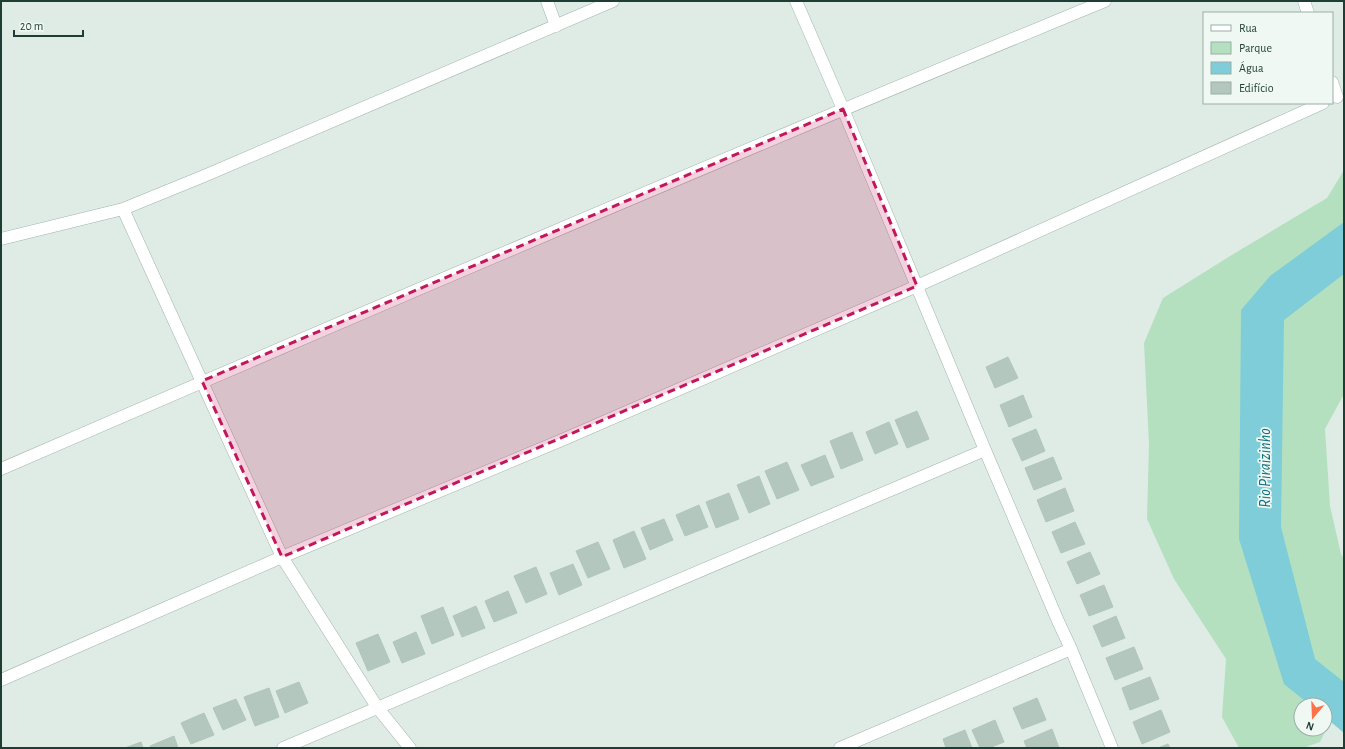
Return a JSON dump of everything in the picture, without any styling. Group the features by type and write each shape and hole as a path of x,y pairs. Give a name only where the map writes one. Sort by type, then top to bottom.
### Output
{"street":[{"path":"547,1 556,26"},
{"path":"1,239 124,209 613,1"},
{"path":"796,1 843,109 985,450 1112,748"},
{"path":"1,469 843,109 1105,1"},
{"path":"1304,1 1308,12"},
{"path":"1333,84 1338,96"},
{"path":"1,680 282,557 570,436 917,286 1321,104"},
{"path":"124,209 282,557 377,707 410,748"},
{"path":"283,748 985,450"},
{"path":"840,748 1071,649"}],"highlighted area":[{"path":"843,109 917,286 282,557 202,381"}],"green space":[{"path":"1344,170 1344,394 1325,429 1330,506 1341,554 1344,559 1344,694 1333,716 1333,697 1293,697 1293,737 1322,737 1320,742 1303,748 1239,748 1222,717 1226,659 1174,579 1147,519 1149,444 1144,343 1163,298 1327,198"}],"water":[{"name":"Rio Piraizinho","path":"1344,222 1344,274 1284,320 1281,527 1315,659 1344,682 1344,733 1333,724 1333,697 1300,697 1284,684 1239,539 1241,310 1270,276"}],"building":[{"path":"1008,357 1018,378 995,388 986,367"},
{"path":"1023,395 1032,417 1009,427 1000,405"},
{"path":"917,411 929,439 907,448 895,420"},
{"path":"889,422 898,444 875,454 866,432"},
{"path":"1036,429 1045,451 1022,461 1012,439"},
{"path":"852,432 863,460 841,469 830,441"},
{"path":"825,455 834,477 811,486 801,465"},
{"path":"1053,457 1062,479 1034,490 1025,468"},
{"path":"787,462 799,490 777,499 765,471"},
{"path":"759,476 770,504 749,513 737,485"},
{"path":"1065,488 1074,511 1046,522 1037,500"},
{"path":"729,493 739,519 716,528 706,502"},
{"path":"699,505 708,527 685,536 676,515"},
{"path":"664,519 673,540 650,550 641,528"},
{"path":"1075,522 1085,544 1061,553 1052,532"},
{"path":"634,531 646,559 624,568 613,540"},
{"path":"598,542 610,569 588,578 576,551"},
{"path":"1090,552 1100,574 1077,584 1067,562"},
{"path":"573,564 582,585 559,595 550,573"},
{"path":"536,567 547,594 526,603 514,576"},
{"path":"1104,585 1113,607 1089,616 1080,595"},
{"path":"508,591 517,613 494,622 485,601"},
{"path":"476,606 485,628 462,637 453,616"},
{"path":"443,607 454,635 432,644 421,616"},
{"path":"1116,616 1125,638 1102,647 1093,626"},
{"path":"416,632 425,654 402,663 393,642"},
{"path":"378,634 390,662 368,671 356,643"},
{"path":"1134,647 1143,669 1115,680 1106,658"},
{"path":"1150,677 1159,699 1130,710 1122,688"},
{"path":"299,682 308,703 285,713 276,691"},
{"path":"269,688 279,717 255,726 244,697"},
{"path":"1037,698 1046,720 1022,729 1013,708"},
{"path":"236,699 246,720 223,730 213,708"},
{"path":"1161,710 1170,732 1142,744 1133,722"},
{"path":"204,713 214,735 191,744 181,723"},
{"path":"995,720 1004,742 989,748 980,748 972,730"},
{"path":"1052,729 1059,748 1027,748 1024,741"},
{"path":"965,730 972,748 946,748 943,739"},
{"path":"174,736 178,748 151,748 150,746"},
{"path":"141,742 143,748 125,748"},
{"path":"1168,744 1170,748 1158,748"}]}
